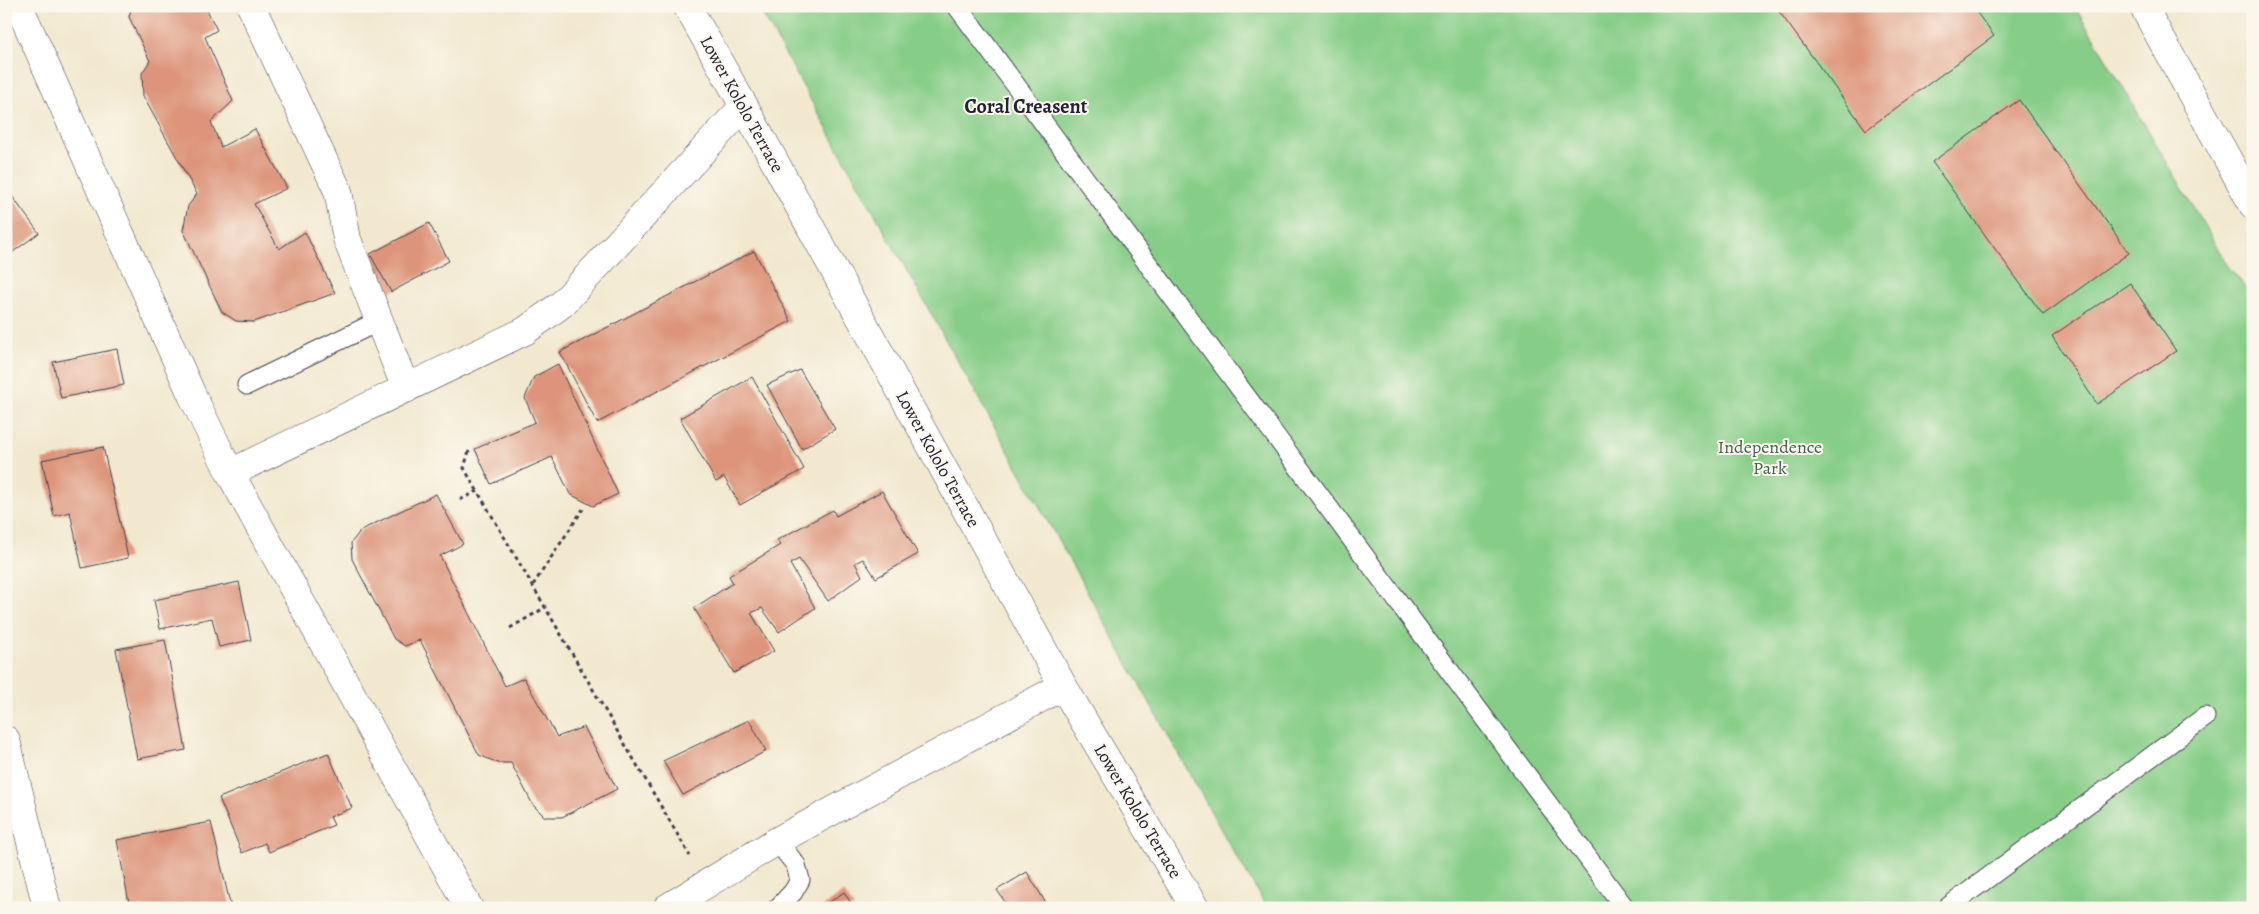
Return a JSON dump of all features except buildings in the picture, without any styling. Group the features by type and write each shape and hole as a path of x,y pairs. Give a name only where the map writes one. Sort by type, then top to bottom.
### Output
{"street":[{"path":"19,6 192,395 230,473 469,908"},
{"path":"251,6 334,182 342,206 347,240 406,389"},
{"name":"Lower Kololo Terrace","path":"687,6 744,106 1062,686 1195,908"},
{"path":"2143,6 2253,205"},
{"path":"230,473 525,330 562,304 744,106"},
{"path":"667,908 777,841 1062,686"},
{"path":"6,740 47,908"}],"lane":[{"path":"957,6 1625,908"},
{"path":"246,385 380,321"},
{"path":"1947,908 2205,717"},
{"path":"777,841 796,865 800,880 793,892 778,908"}],"path":[{"path":"469,451 464,468 706,884"},
{"path":"460,500 478,491"},
{"path":"533,585 583,509"},
{"path":"510,628 546,607"}],"green space":[{"name":"Independence Park","path":"758,6 2075,6 2228,266 2253,296 2253,908 1267,908 1228,842"}],"district":[{"name":"Coral Creasent","path":"1026,106"}]}
